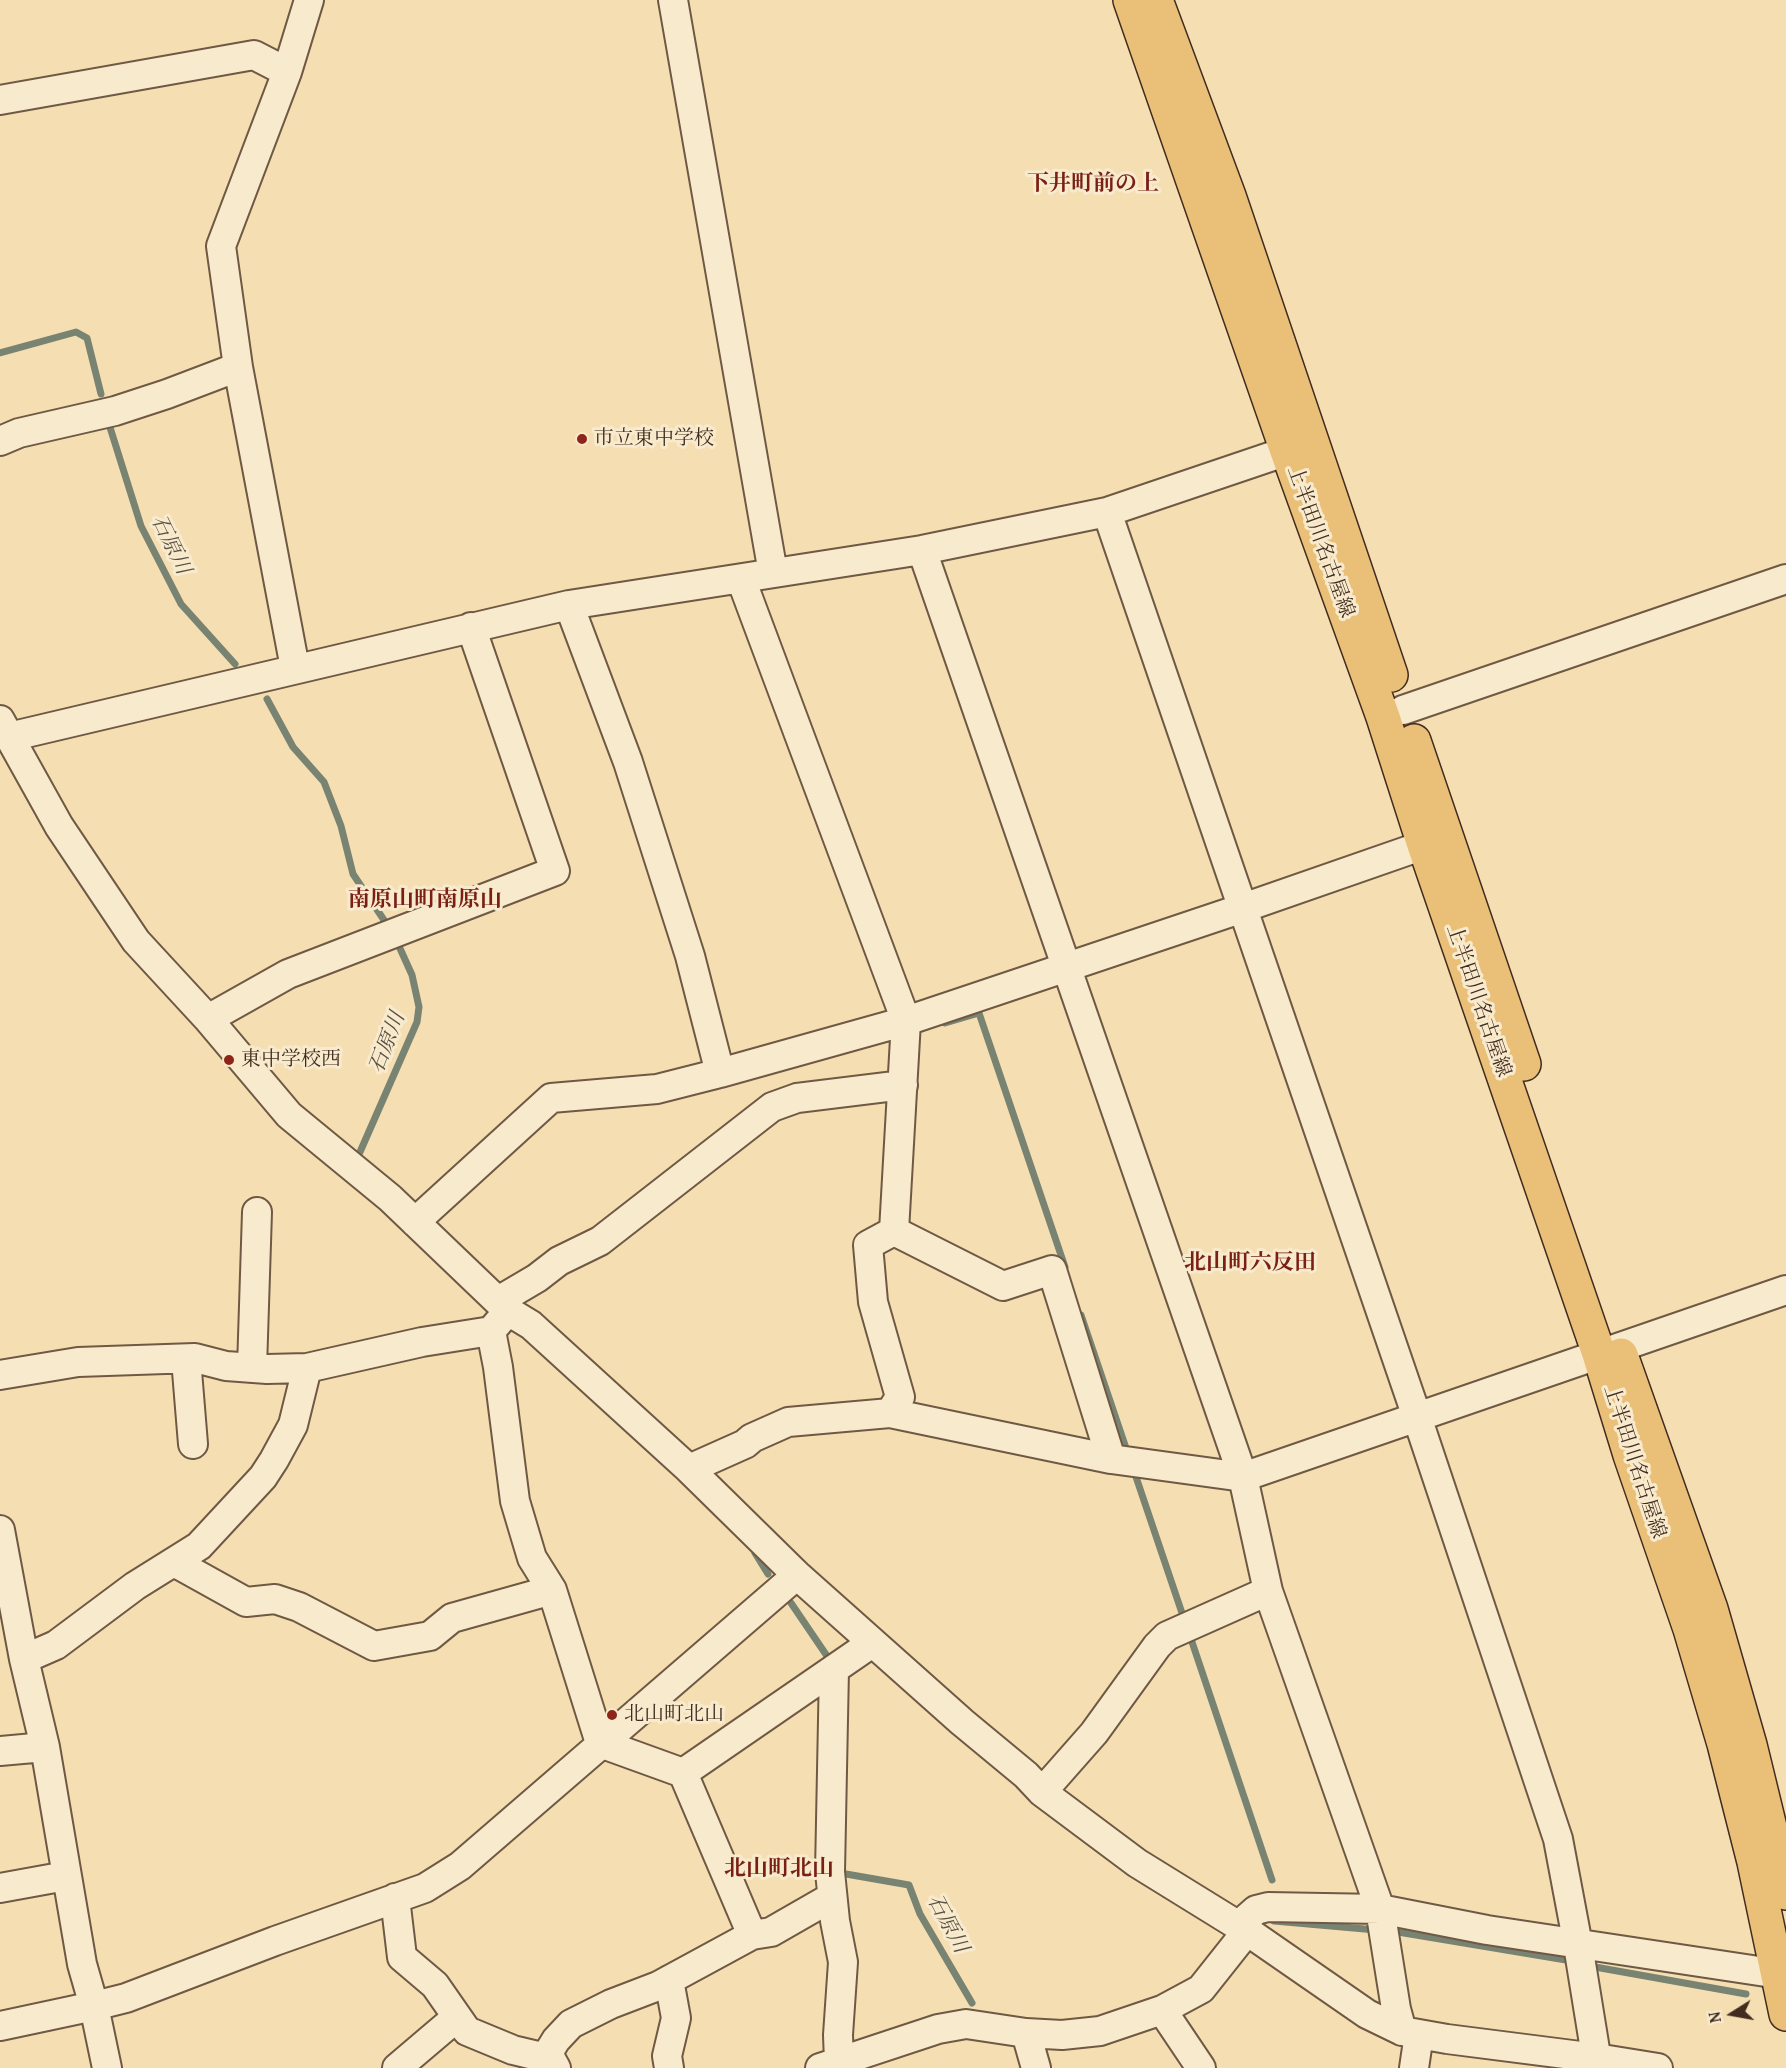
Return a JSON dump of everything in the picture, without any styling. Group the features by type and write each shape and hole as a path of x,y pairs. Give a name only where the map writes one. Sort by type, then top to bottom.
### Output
{"main road":[{"name":"上半田川名古屋線","path":"1130,0 1403,710 1609,1351 1629,1455 1690,1629 1721,1734 1754,1862 1786,2014"},
{"name":"上半田川名古屋線","path":"1156,0 1229,196 1300,446 1424,845 1609,1351 1711,1609 1750,1745 1786,1893"}],"street":[{"path":"295,668 238,367 221,246 287,72 309,0"},
{"path":"674,0 773,573"},
{"path":"0,100 254,55 287,72"},
{"path":"0,441 19,433 135,404 238,367"},
{"path":"1300,446 1107,512 922,550 569,605 295,668 5,728 59,826 136,941 208,1019 289,1115 390,1198 499,1314 531,1325 689,1469 797,1575 962,1722 1026,1774 1042,1792 1137,1863 1243,1928 1367,2014 1411,2032 1447,2039 1597,2063 1658,2068"},
{"path":"1107,512 1417,1417 1558,1839 1597,2063"},
{"path":"922,550 1243,1477 1268,1591 1380,1909 1396,2009 1411,2032 1414,2068"},
{"path":"741,579 906,1021 894,1232"},
{"path":"1403,710 1786,579"},
{"path":"569,605 628,762 690,956 720,1073"},
{"path":"208,1019 288,974 555,871 471,627"},
{"path":"415,1222 551,1098 657,1089 906,1021 1424,845"},
{"path":"0,1375 78,1362 195,1358 226,1366 307,1368 412,1344 499,1314 559,1262 600,1241 772,1107 797,1098 903,1085"},
{"path":"252,1368 257,1212"},
{"path":"894,1232 1003,1286 1052,1269 1111,1459"},
{"path":"890,1413 900,1397 873,1302 868,1245 894,1232"},
{"path":"689,1469 788,1422 890,1413 1111,1459 1243,1477 1786,1290"},
{"path":"499,1314 498,1367 514,1501 532,1558 552,1590 600,1743"},
{"path":"186,1359 193,1444"},
{"path":"15,1652 56,1645 135,1586 199,1546 263,1477 292,1425 307,1368"},
{"path":"0,1530 15,1652 45,1747 82,1964 94,2007 106,2068"},
{"path":"174,1562 246,1602 275,1599 299,1607 374,1646 430,1636 452,1618 552,1590"},
{"path":"0,2026 94,2007 126,1998 424,1888 460,1866 797,1575"},
{"path":"1042,1792 1094,1733 1139,1670 1167,1636 1268,1591"},
{"path":"683,1773 872,1643"},
{"path":"830,2065 838,2035 843,1962 835,1921 830,1872 834,1669"},
{"path":"600,1743 683,1773 752,1935"},
{"path":"0,1751 45,1747"},
{"path":"0,1888 66,1876"},
{"path":"395,1898 402,1957 435,1986 467,2031 551,2063 556,2040 571,2024 611,2004 658,1986 752,1935 771,1932 832,1897"},
{"path":"830,2065 938,2029 966,2024 1026,2033 1062,2035 1100,2031 1162,2010 1201,1989 1256,1910 1268,1907 1380,1909 1578,1945 1779,1974"},
{"path":"669,1980 676,2018 668,2056 669,2068"},
{"path":"1162,2010 1201,2068"},
{"path":"397,2068 457,2017"},
{"path":"1026,2033 1036,2068"}],"waterway":[{"name":"石原川","path":"0,353 76,332 87,338 101,394"},
{"name":"石原川","path":"108,421 141,526 181,604 235,664"},
{"name":"石原川","path":"267,699 293,747 324,782 341,826 353,874 386,923"},
{"name":"石原川","path":"360,1152 417,1022 419,1007 412,975 398,944"},
{"path":"945,1023 979,1013 1065,1267"},
{"path":"1081,1315 1127,1451"},
{"path":"1135,1474 1183,1616"},
{"name":"石原川","path":"755,1553 768,1574"},
{"name":"石原川","path":"791,1603 827,1656"},
{"path":"1190,1636 1272,1880"},
{"name":"石原川","path":"846,1874 909,1885 920,1914 972,2003"},
{"path":"1274,1921 1376,1930"},
{"path":"1398,1932 1572,1961"},
{"path":"1595,1967 1746,1994"}],"place":[{"name":"市立東中学校","path":"582,439"},
{"name":"東中学校西","path":"229,1060"},
{"name":"北山町北山","path":"612,1715"}],"district":[{"name":"下井町前の上","path":"1093,184"},
{"name":"南原山町南原山","path":"425,900"},
{"name":"北山町六反田","path":"1250,1263"},
{"name":"北山町北山","path":"779,1869"}]}
